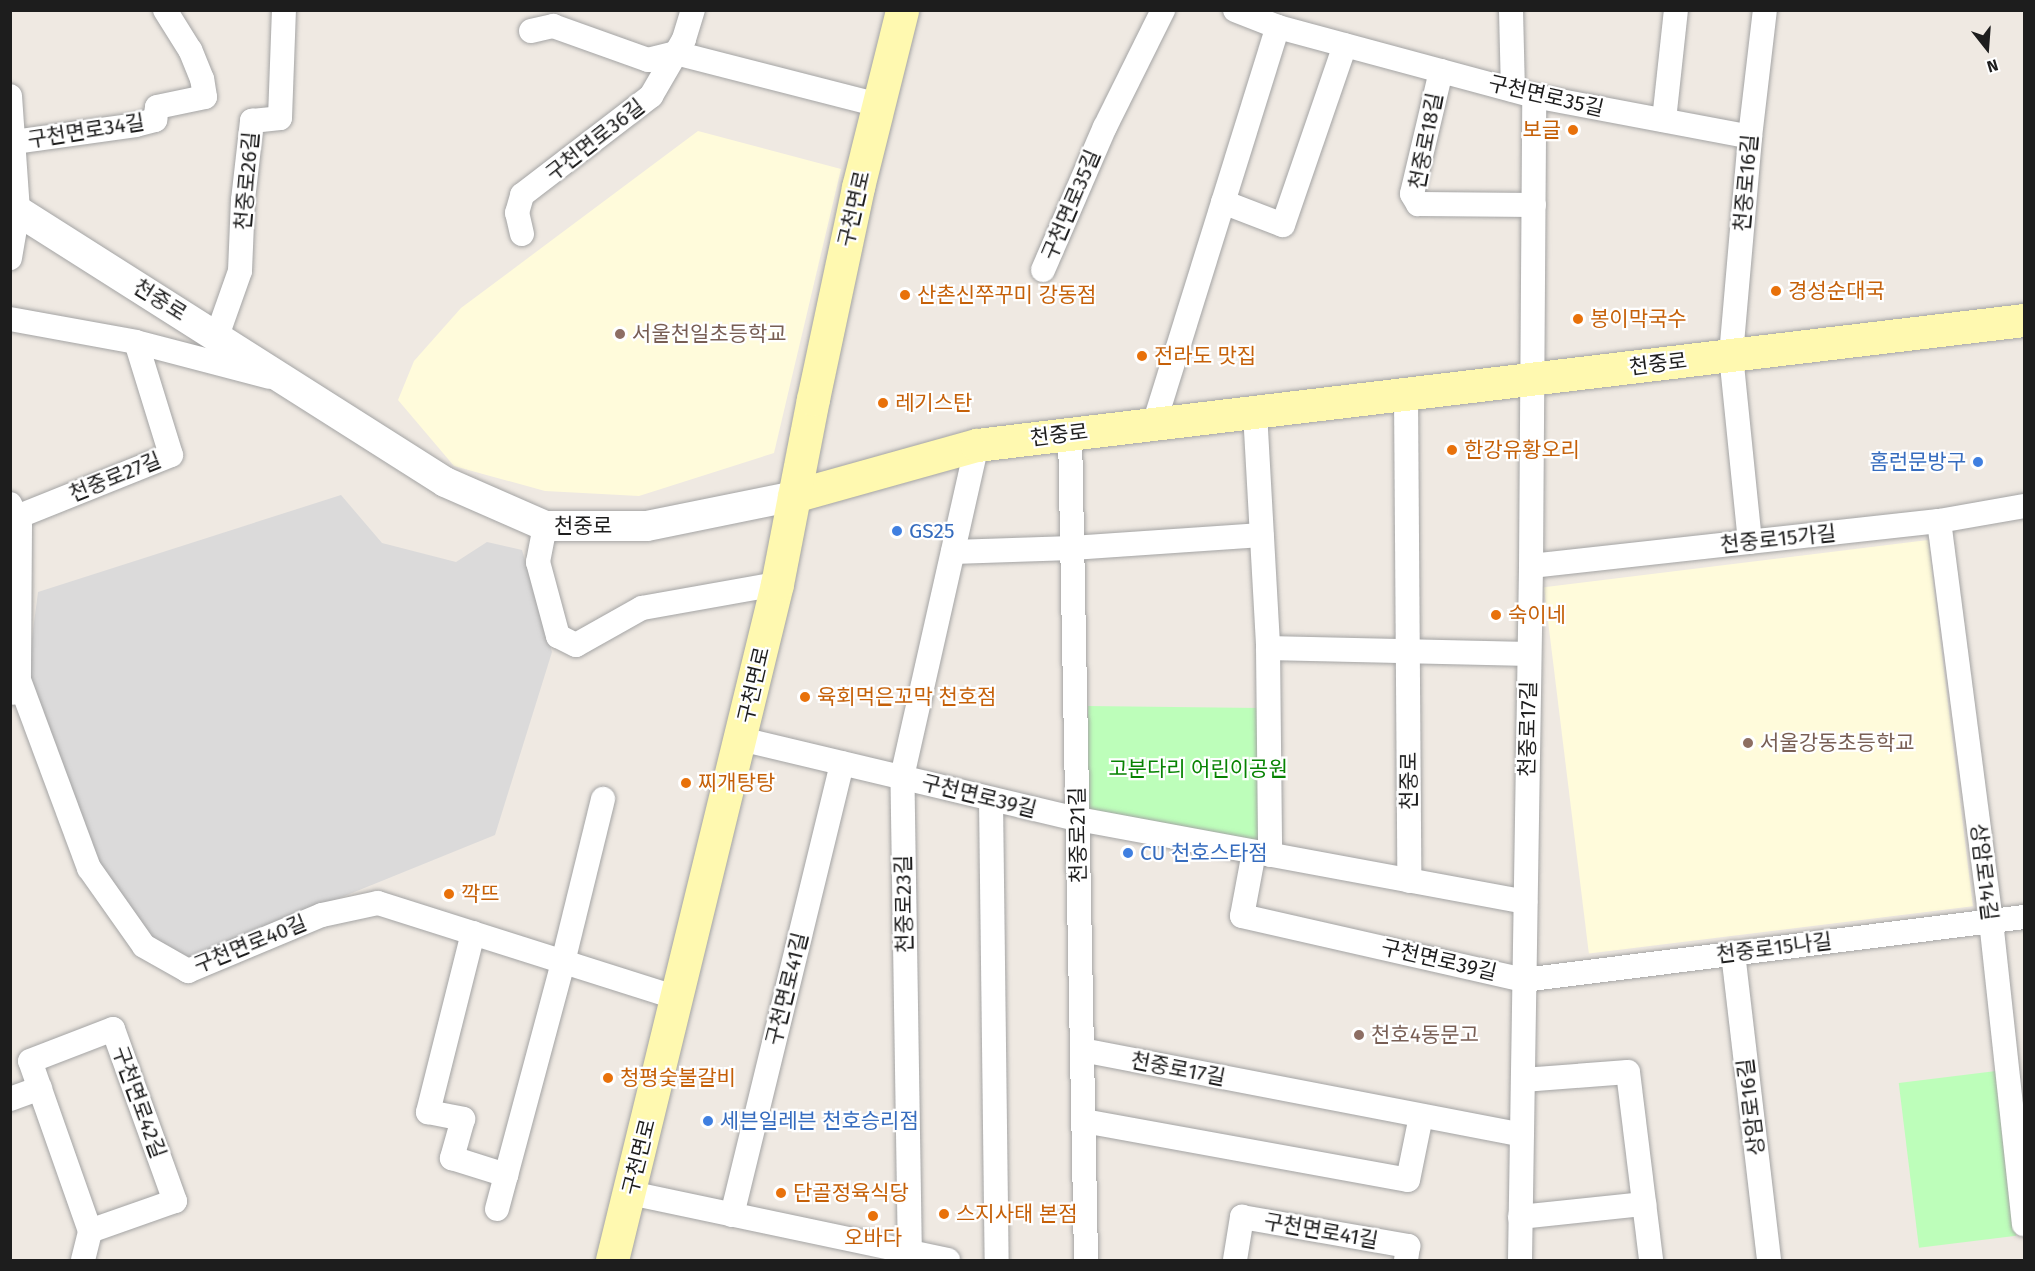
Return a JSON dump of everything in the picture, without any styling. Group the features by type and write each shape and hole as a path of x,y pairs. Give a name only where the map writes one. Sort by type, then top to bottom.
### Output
{"main road":[{"name":"구천면로","path":"612,1260 678,998 777,584 858,187 902,10"},
{"name":"천중로","path":"794,496 977,445 2025,320"}],"street":[{"name":"구천면로34길","path":"10,96 14,142 136,125 155,120 157,107 205,97 202,79 190,50 165,10"},
{"name":"천중로26길","path":"217,336 240,272 243,200 252,121 280,118 284,10"},
{"name":"구천면로36길","path":"522,234 518,213 522,195 651,96 684,39 693,10"},
{"name":"구천면로35길","path":"1043,270 1105,127 1163,10"},
{"name":"구천면로35길","path":"1235,10 1278,27 1523,93 1750,136"},
{"path":"1512,10 1534,205 1533,378"},
{"path":"1664,120 1676,10"},
{"name":"천중로16길","path":"1731,355 1750,136 1765,10"},
{"path":"531,31 553,26 648,60 676,53 878,105"},
{"path":"1154,424 1278,27"},
{"path":"1223,202 1283,225 1345,45"},
{"name":"천중로18길","path":"1441,71 1412,194 1419,204 1534,205"},
{"path":"10,258 14,208 14,142"},
{"name":"천중로","path":"14,208 445,482 545,526 647,526 794,496"},
{"path":"10,319 136,342 287,382"},
{"name":"천중로27길","path":"15,689 15,629 21,526 14,511 171,455 136,342"},
{"path":"1731,355 1750,542"},
{"name":"천중로17길","path":"1520,1260 1533,378"},
{"name":"천중로","path":"1406,394 1409,881"},
{"path":"1255,412 1268,648 1262,853"},
{"name":"천중로21길","path":"1070,434 1086,1260"},
{"name":"천중로23길","path":"910,1257 902,777 977,445"},
{"name":"천중로15가길","path":"1531,566 1939,521 2025,506"},
{"name":"상암로14길","path":"1939,521 1991,921 2025,1224"},
{"path":"545,526 538,562 558,636 576,645 642,608 777,584"},
{"path":"953,552 1072,548 1262,535"},
{"path":"1268,648 1529,654"},
{"name":"구천면로40길","path":"15,689 90,868 144,946 188,971 322,915 378,903 678,998"},
{"name":"구천면로39길","path":"741,739 1078,819 1525,902"},
{"name":"구천면로41길","path":"732,1215 842,763"},
{"path":"497,1209 563,962 603,799"},
{"path":"991,799 997,1260"},
{"name":"구천면로39길","path":"1262,853 1242,916 1524,980"},
{"name":"천중로15나길","path":"1524,980 2025,916"},
{"path":"473,933 428,1112 463,1119 452,1158 506,1174"},
{"name":"상암로16길","path":"1733,953 1769,1260"},
{"name":"구천면로42길","path":"113,1029 175,1201 90,1231 30,1061 113,1029"},
{"name":"천중로17길","path":"1082,1050 1522,1136"},
{"path":"1523,1080 1628,1072 1651,1260"},
{"path":"10,1099 40,1088"},
{"path":"1084,1121 1408,1180 1421,1116"},
{"path":"630,1193 910,1257 948,1260"},
{"path":"1520,1216 1644,1204"},
{"name":"구천면로41길","path":"1235,1260 1242,1217 1407,1253"},
{"path":"83,1260 90,1231"}],"shaded area":[{"name":"서울천일초등학교","path":"698,131 841,169 774,453 639,496 545,491 454,466 398,400 414,361 461,308"},
{"path":"341,495 382,543 456,562 487,542 522,550 552,652 495,835 189,959 149,939 97,862 28,669 38,592"},
{"name":"서울강동초등학교","path":"1928,540 1973,906 1589,953 1544,587"}],"green space":[{"name":"고분다리 어린이공원","path":"1088,706 1260,708 1260,841 1087,811"},
{"path":"1996,1071 2016,1236 1919,1248 1899,1083"}],"place":[{"name":"보글","path":"1573,130"},
{"name":"경성순대국","path":"1776,291"},
{"name":"산촌신쭈꾸미 강동점","path":"905,295"},
{"name":"봉이막국수","path":"1578,319"},
{"name":"서울천일초등학교","path":"620,334"},
{"name":"전라도 맛집","path":"1142,356"},
{"name":"레기스탄","path":"883,403"},
{"name":"한강유황오리","path":"1452,450"},
{"name":"홈런문방구","path":"1978,462"},
{"name":"GS25","path":"897,531"},
{"name":"숙이네","path":"1496,615"},
{"name":"육회먹은꼬막 천호점","path":"805,697"},
{"name":"서울강동초등학교","path":"1748,743"},
{"name":"찌개탕탕","path":"686,783"},
{"name":"CU 천호스타점","path":"1128,853"},
{"name":"깍뜨","path":"449,894"},
{"name":"천호4동문고","path":"1359,1035"},
{"name":"청평숯불갈비","path":"608,1078"},
{"name":"세븐일레븐 천호승리점","path":"708,1121"},
{"name":"단골정육식당","path":"781,1193"},
{"name":"스지사태 본점","path":"944,1214"},
{"name":"오바다","path":"873,1216"}]}
